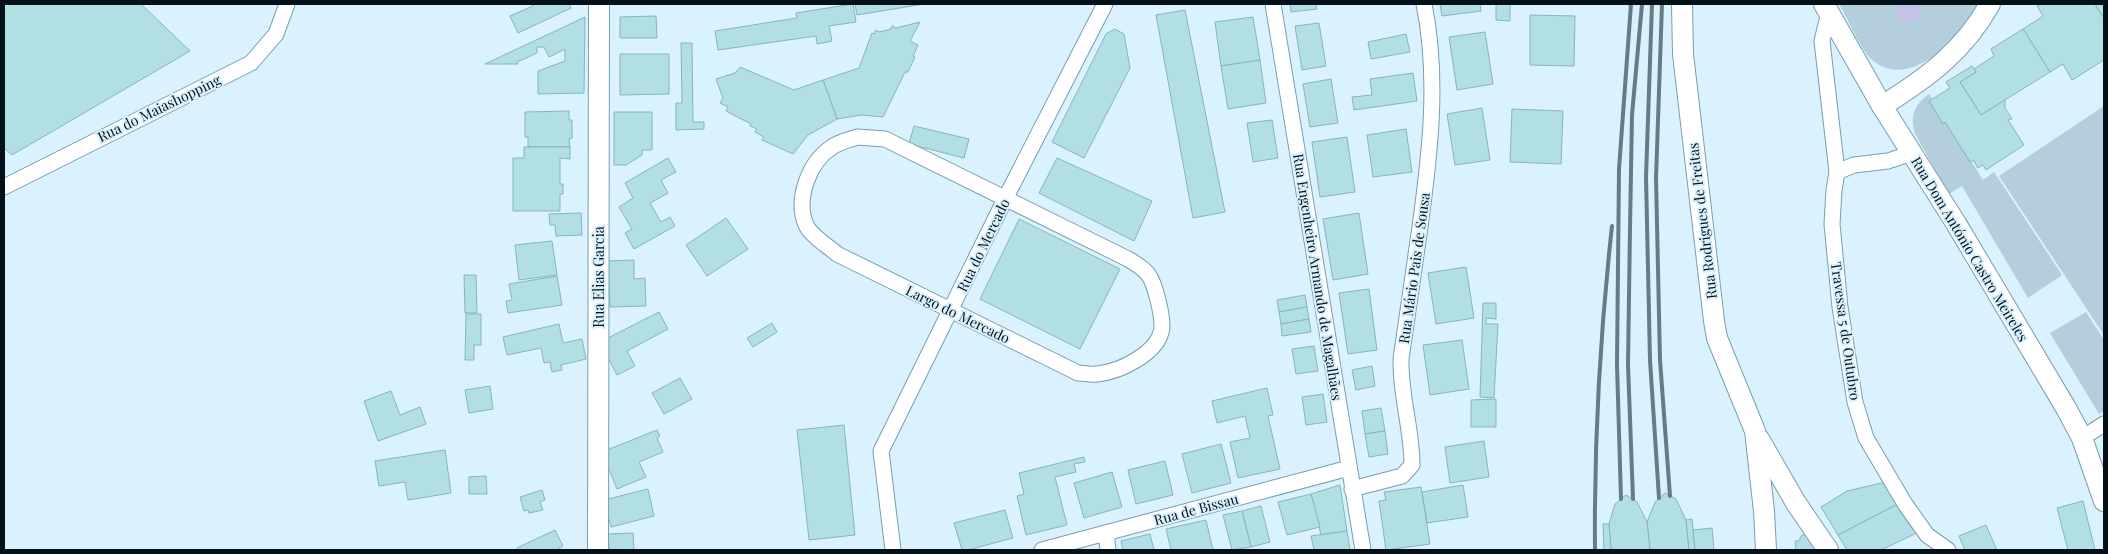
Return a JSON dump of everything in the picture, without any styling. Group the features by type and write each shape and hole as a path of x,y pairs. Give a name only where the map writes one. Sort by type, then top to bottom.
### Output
{"main road":[{"name":"Rua Elias Garcia","path":"598,550 599,4"},
{"name":"Rua Rodrigues de Freitas","path":"1682,4 1683,54 1717,338 1754,431 1796,503 1828,550"},
{"path":"1882,106 1915,86 1953,55 1978,26 1990,4"},
{"name":"Rua Dom António Castro Meireles","path":"1826,8 1882,106 1962,234 2082,438 2104,501"},
{"name":"Rua Rodrigues de Freitas","path":"1754,431 1764,511 1766,550"},
{"path":"1764,511 1778,501 1796,503"}],"street":[{"name":"Rua do Maiashopping","path":"4,187 251,63 276,34 287,4"},
{"name":"Rua do Mercado","path":"893,550 881,451 1005,199 1105,4"},
{"name":"Rua Engenheiro Armando de Magalhães","path":"1273,4 1362,550"},
{"name":"Rua Mário Pais de Sousa","path":"1352,489 1402,476 1412,465 1412,448 1401,378 1401,359 1428,169 1433,107 1428,26 1424,4"},
{"name":"Travessa 5 de Outubro","path":"1826,8 1822,41 1837,172 1832,224 1840,307 1855,402 1866,438 1905,504 1928,535 1948,550"},
{"name":"Largo do Mercado","path":"857,137 885,139 1005,199 1128,258 1145,269 1154,287 1159,305 1162,329 1154,343 1141,358 1122,368 1096,375 1078,373 837,254 807,226 802,205 807,179 817,160 833,146 857,137"},
{"path":"1837,172 1854,166 1888,161 1912,153"},
{"path":"2082,438 2104,424"},
{"name":"Rua de Bissau","path":"1042,550 1349,468"},
{"path":"1106,533 1108,550"}],"shaded area":[{"path":"1839,4 1978,4 1960,31 1947,45 1918,65 1902,69 1887,68 1868,56"},
{"path":"1897,4 1918,4 1919,15 1911,22 1900,20 1896,13"},
{"path":"1929,94 1983,180 1994,172 2062,275 2028,298 1962,186 1949,194 1915,134 1913,116 1917,106"},
{"path":"2104,106 2104,335 1999,176"},
{"path":"2086,312 2104,340 2104,411 2099,414 2050,333"}],"building":[{"path":"4,4 141,4 190,51 12,155 4,148"},
{"path":"532,4 569,4 571,8 518,33 510,16 533,6"},
{"path":"853,4 856,22 829,26 832,41 817,44 816,36 718,50 715,31 797,18 796,13"},
{"path":"855,4 924,4 857,15"},
{"path":"1290,4 1316,4 1317,9 1291,12"},
{"path":"1440,4 1480,4 1481,11 1442,16"},
{"path":"1496,4 1510,4 1510,21 1496,20"},
{"path":"2041,4 2095,4 2104,18 2104,60 2072,80 2063,64 2050,72 2023,29 2043,16 2037,6"},
{"path":"2095,4 2104,4 2104,18 2097,8"},
{"path":"1185,10 1225,212 1193,218 1156,15"},
{"path":"1530,15 1575,16 1574,66 1530,65"},
{"path":"656,16 657,38 620,38 620,17"},
{"path":"585,17 584,93 538,94 538,71 565,61 565,49 549,57 544,47 537,47 537,53 517,62 518,64 485,64"},
{"path":"1253,17 1260,60 1221,66 1215,22"},
{"path":"920,22 910,41 918,45 913,56 915,57 908,72 905,72 883,117 861,115 837,119 823,80 859,68 872,33 874,34 876,30 879,32 891,29 892,26 896,28"},
{"path":"1319,23 1326,66 1302,70 1295,26"},
{"path":"1115,29 1124,34 1130,68 1084,158 1052,142 1106,34"},
{"path":"2023,29 2050,72 1981,115 1960,82 1976,72 1974,69 1994,56 1991,49"},
{"path":"1485,32 1493,84 1457,90 1449,37"},
{"path":"1406,34 1410,52 1371,59 1368,42"},
{"path":"681,43 692,43 693,122 704,122 704,129 676,130 676,103 682,103"},
{"path":"620,54 669,54 669,94 620,95"},
{"path":"1260,60 1266,103 1228,109 1221,66"},
{"path":"1972,66 1976,72 1960,82 1981,115 2005,100 2005,108 2012,119 2008,120 2024,145 1986,170 1983,165 1978,168 1973,160 1970,162 1945,122 1943,124 1929,101 1950,88 1946,82"},
{"path":"740,67 794,90 823,80 837,119 808,135 793,154 762,140 764,137 755,132 757,129 726,111 728,107 720,103 723,98 716,79 735,73"},
{"path":"1413,73 1417,101 1354,110 1352,97 1372,95 1370,79"},
{"path":"1331,79 1338,123 1310,127 1303,84"},
{"path":"1482,108 1490,160 1455,165 1447,114"},
{"path":"1512,109 1563,111 1561,164 1510,162"},
{"path":"569,111 569,120 572,120 572,138 569,139 570,147 528,147 528,137 525,137 525,112"},
{"path":"614,112 652,112 652,150 642,150 642,155 626,165 614,165"},
{"path":"1272,120 1278,158 1253,162 1247,123"},
{"path":"914,126 969,139 964,158 909,144"},
{"path":"1406,129 1412,172 1373,177 1367,135"},
{"path":"1347,137 1355,192 1320,197 1312,142"},
{"path":"524,147 570,147 570,159 560,158 560,184 563,184 563,194 560,194 560,211 513,211 513,158 524,158"},
{"path":"668,158 676,172 661,180 668,193 650,203 661,222 670,217 675,226 634,249 625,233 632,229 619,207 633,198 625,183"},
{"path":"1057,158 1152,201 1134,241 1039,193"},
{"path":"581,213 582,235 556,236 555,225 550,225 549,214"},
{"path":"1359,213 1368,274 1333,280 1323,219"},
{"path":"726,218 748,249 707,276 686,245"},
{"path":"1019,219 1120,269 1080,349 980,299"},
{"path":"552,241 557,275 519,280 515,245"},
{"path":"634,260 634,279 645,278 646,306 610,307 608,261"},
{"path":"1466,267 1474,318 1436,324 1428,273"},
{"path":"464,275 476,275 477,313 465,313"},
{"path":"557,276 562,305 508,313 506,301 512,300 509,284"},
{"path":"1369,289 1377,350 1348,354 1339,293"},
{"path":"1305,295 1307,307 1279,312 1277,300"},
{"path":"1483,303 1496,303 1496,319 1486,318 1486,324 1498,324 1494,398 1480,397"},
{"path":"1307,307 1309,319 1281,324 1279,312"},
{"path":"659,312 668,329 627,351 635,366 617,375 600,342"},
{"path":"466,314 481,314 481,345 474,345 474,360 465,360"},
{"path":"1309,319 1311,332 1282,336 1281,324"},
{"path":"772,323 777,332 753,347 747,338"},
{"path":"559,324 563,343 582,339 586,359 561,365 562,370 552,372 550,362 544,363 541,348 507,355 503,337"},
{"path":"1462,340 1469,389 1430,395 1423,345"},
{"path":"1314,346 1318,371 1296,374 1292,349"},
{"path":"1372,366 1375,386 1356,390 1352,370"},
{"path":"680,378 692,399 664,414 652,393"},
{"path":"490,386 493,409 469,413 465,390"},
{"path":"1267,388 1273,415 1268,416 1280,469 1238,478 1230,442 1250,438 1245,416 1217,423 1212,401"},
{"path":"391,391 400,415 420,407 426,424 378,441 364,401"},
{"path":"1323,394 1327,422 1306,425 1302,397"},
{"path":"1496,399 1496,427 1471,427 1471,400"},
{"path":"1381,408 1385,431 1365,434 1362,411"},
{"path":"844,425 855,535 809,540 797,430"},
{"path":"657,430 660,436 657,438 663,452 639,462 646,477 617,489 602,452"},
{"path":"1385,431 1388,454 1369,457 1365,434"},
{"path":"1484,441 1489,477 1450,483 1445,447"},
{"path":"1221,444 1231,483 1192,493 1182,454"},
{"path":"445,450 451,493 408,500 405,482 379,486 375,461"},
{"path":"1084,457 1085,462 1074,464 1076,472 1055,477 1067,525 1026,535 1017,496 1024,494 1019,473"},
{"path":"1165,461 1173,495 1136,504 1128,470"},
{"path":"1112,472 1122,507 1084,518 1074,483"},
{"path":"486,476 487,494 469,494 469,477"},
{"path":"1886,482 1898,504 1838,535 1821,507 1847,491"},
{"path":"1340,485 1347,531 1321,535 1311,494"},
{"path":"1463,485 1468,517 1427,523 1422,492"},
{"path":"1421,487 1430,544 1386,550 1379,501 1386,500 1384,492"},
{"path":"648,489 654,516 611,527 604,500"},
{"path":"542,490 545,500 540,502 543,510 529,513 528,510 524,511 520,497"},
{"path":"1665,493 1676,499 1686,520 1689,550 1650,550 1647,522 1655,502"},
{"path":"1311,494 1320,527 1287,535 1278,502"},
{"path":"1626,495 1637,502 1647,522 1650,550 1611,550 1609,524 1615,504"},
{"path":"2083,501 2095,550 2068,550 2057,508"},
{"path":"1898,504 1919,532 1881,550 1847,550 1838,535"},
{"path":"1261,506 1270,542 1251,547 1242,511"},
{"path":"1005,510 1013,538 962,550 954,523"},
{"path":"1242,511 1251,547 1232,550 1223,515"},
{"path":"1692,519 1695,550 1689,550 1686,520"},
{"path":"1206,520 1213,550 1171,550 1166,529"},
{"path":"1603,524 1609,524 1611,550 1604,550"},
{"path":"1986,525 1997,550 1965,550 1959,536"},
{"path":"1712,528 1714,550 1695,550 1693,530"},
{"path":"555,530 563,546 557,550 518,550 517,548"},
{"path":"1347,531 1350,550 1314,550 1311,536"},
{"path":"633,533 634,550 609,550 608,534"},
{"path":"1150,534 1154,550 1123,550 1121,541"},
{"path":"1805,534 1821,550 1796,550 1795,541 1799,541 1801,536"}],"railway":[{"path":"1621,499 1617,365 1619,169 1631,4"},
{"path":"1633,499 1628,365 1632,115 1642,4"},
{"path":"1652,4 1646,177 1650,360 1659,498"},
{"path":"1662,4 1656,178 1660,360 1670,496"},
{"path":"1595,550 1599,388 1612,226"}]}
